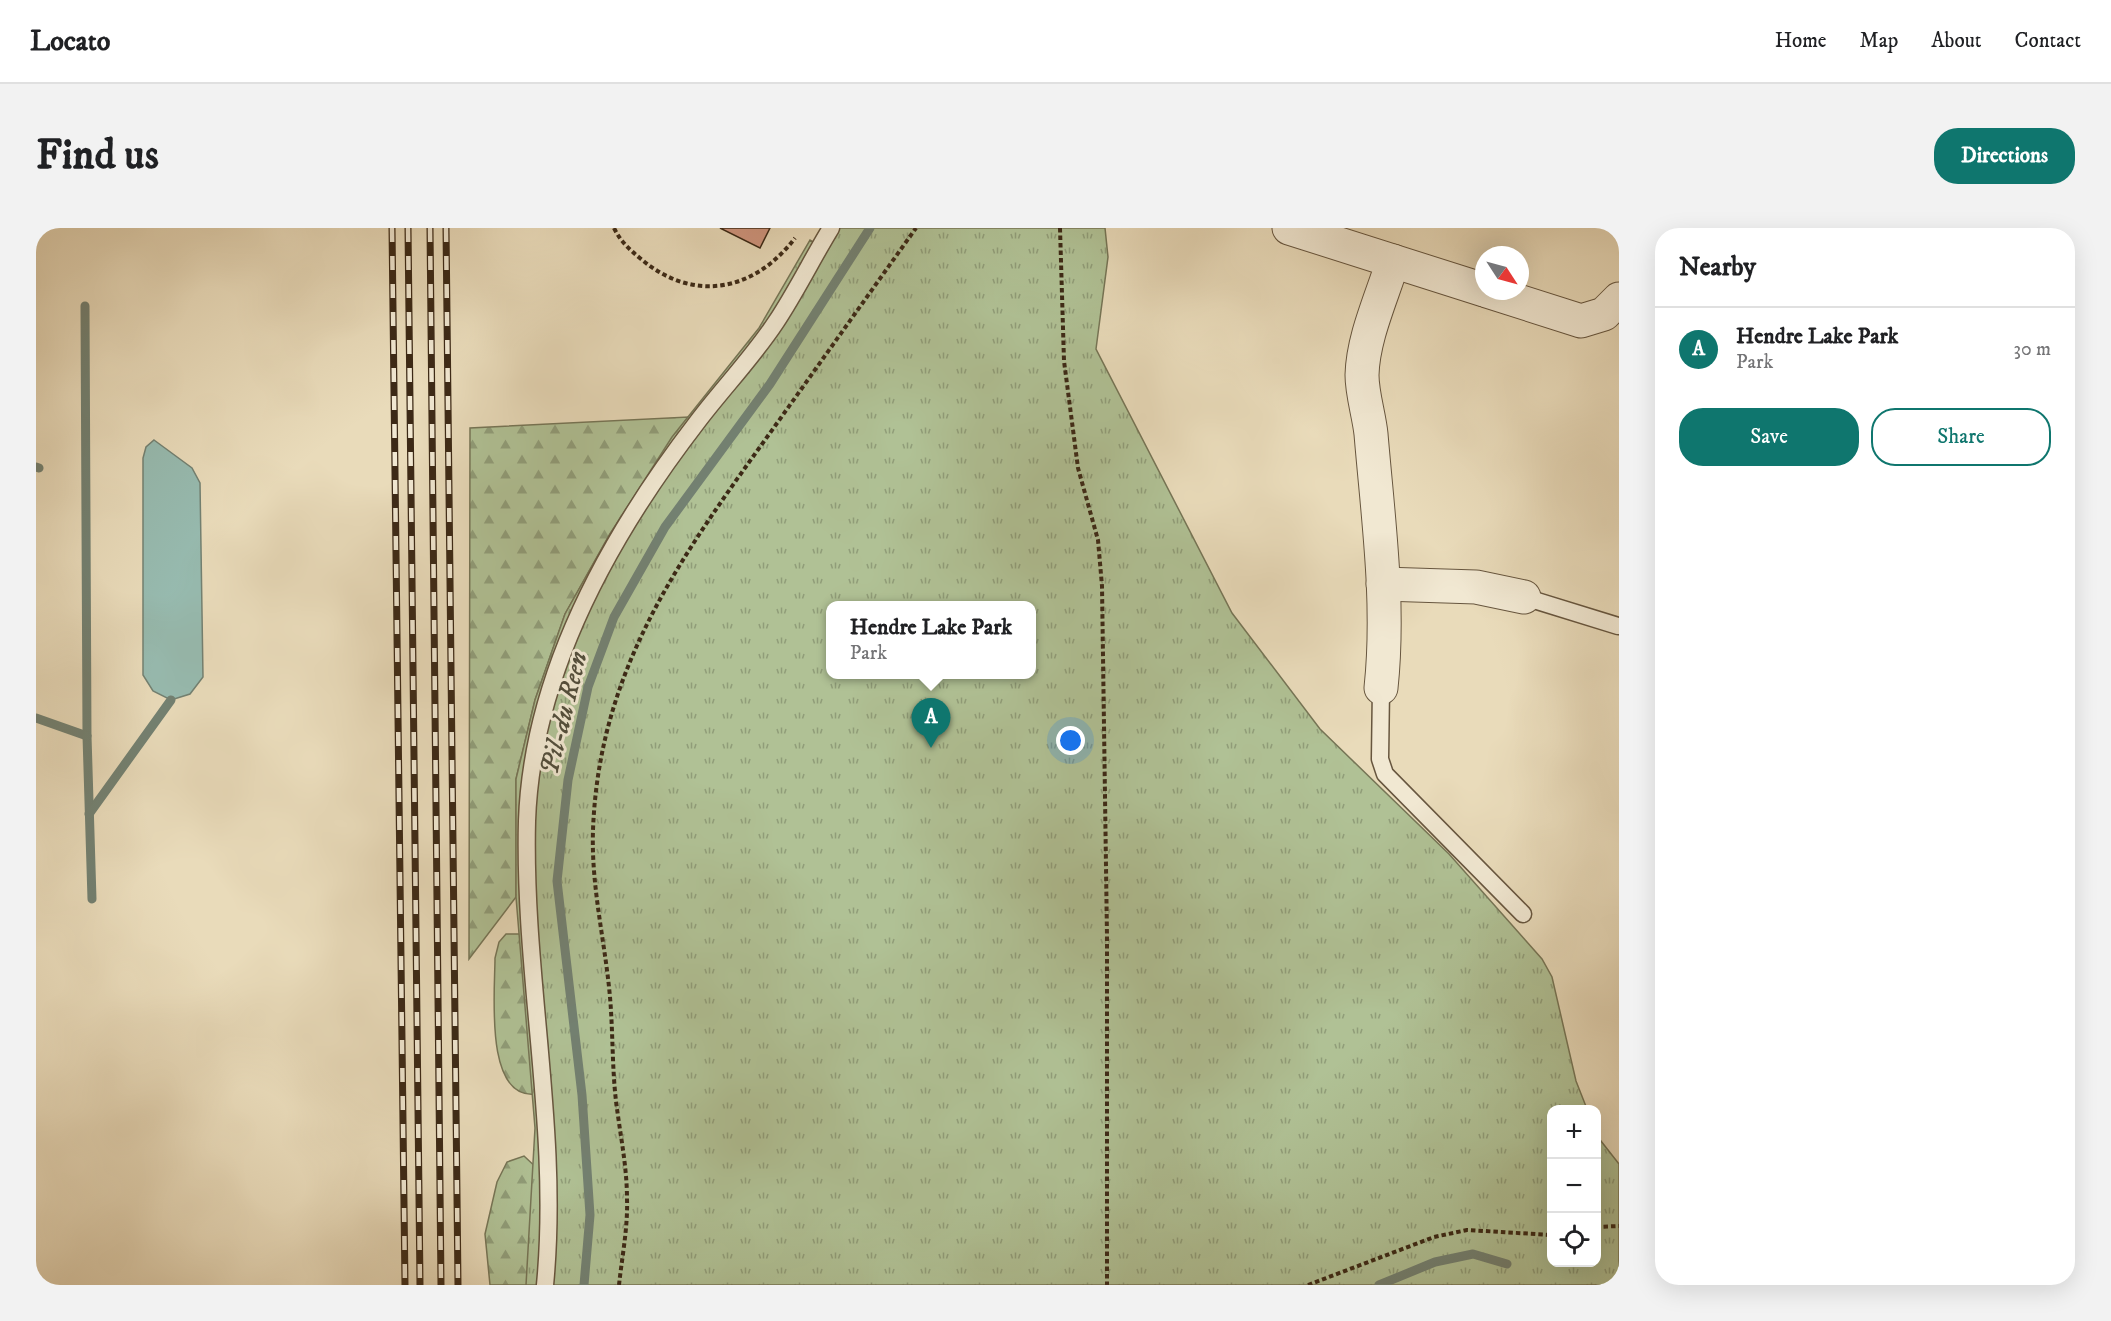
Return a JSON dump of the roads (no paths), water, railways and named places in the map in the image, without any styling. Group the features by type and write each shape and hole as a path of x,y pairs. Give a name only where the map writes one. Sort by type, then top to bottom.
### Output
{"street":[{"path":"1309,231 1475,288"},
{"path":"1381,688 1385,648 1383,584 1369,415 1362,376 1368,339 1393,261"},
{"path":"1514,300 1581,321 1604,314 1619,299"},
{"path":"1383,584 1476,587 1524,597"}],"lane":[{"path":"545,1285 548,1240 548,1154 531,941 527,820 531,780 546,708 565,648 588,593 619,539 674,454 776,323 831,228"},
{"path":"1524,597 1618,626"},
{"path":"1381,688 1380,759 1385,774 1523,914"}],"water":[{"path":"154,440 192,468 200,483 203,677 190,694 171,700 153,691 143,675 143,458 146,447"}],"waterway":[{"name":"Pil-du Reen","path":"584,1285 590,1215 582,1095 557,881 568,780 588,687 614,617 665,527 770,384 870,228"},
{"path":"85,306 87,736 92,899"},
{"path":"89,814 171,700"},
{"path":"36,718 87,736"},
{"path":"1379,1285 1435,1262 1473,1254 1507,1264"}],"railway":[{"path":"392,228 405,1285"},
{"path":"408,228 420,1285"},
{"path":"430,228 441,1285"},
{"path":"446,228 458,1285"}],"place":[{"name":"Hendre Lake Park","path":"931,748"}]}
